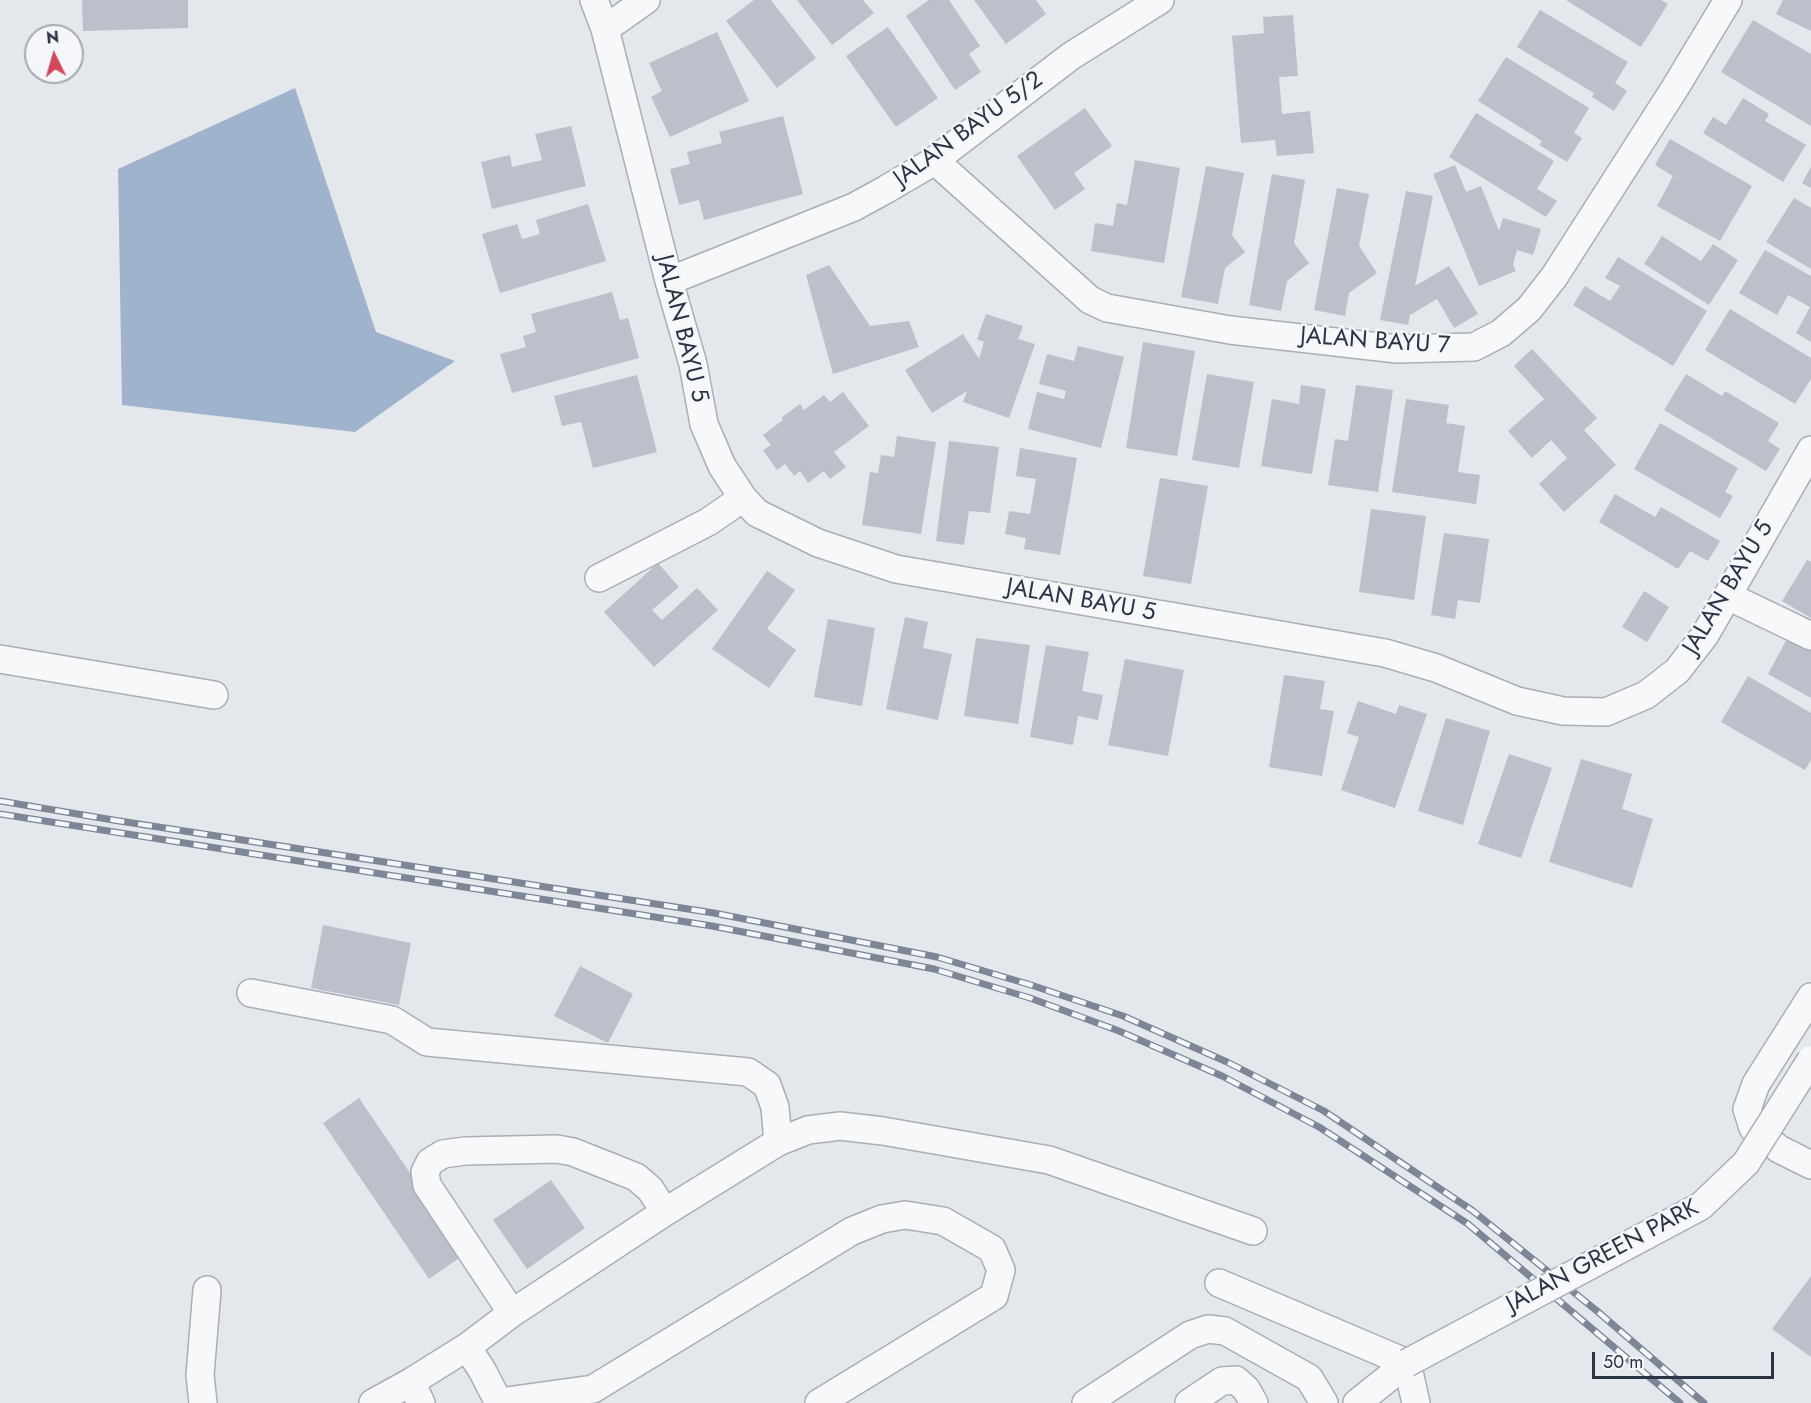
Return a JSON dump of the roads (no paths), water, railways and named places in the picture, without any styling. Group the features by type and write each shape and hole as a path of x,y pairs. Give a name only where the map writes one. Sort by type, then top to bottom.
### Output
{"street":[{"name":"JALAN BAYU 5","path":"594,0 605,28 669,282 693,364 704,424 722,466 743,498 757,513 818,543 896,569 1385,653 1436,668 1517,700 1563,711 1606,712 1646,695 1677,671 1705,635 1811,450"},
{"path":"605,28 645,0"},
{"name":"JALAN BAYU 5/2","path":"669,282 854,207 934,160 1071,56 1160,0"},
{"name":"JALAN BAYU 7","path":"934,160 1090,300 1107,308 1230,330 1397,349 1474,347 1501,333 1529,309 1554,277 1675,88 1728,0"},
{"path":"598,578 708,522 743,498"},
{"path":"1728,596 1811,636"},
{"path":"0,659 214,694"},
{"path":"251,993 392,1020 427,1042 748,1072 767,1085 775,1107 778,1142"},
{"path":"1811,997 1756,1084 1747,1109 1753,1128 1779,1149 1811,1165"},
{"name":"JALAN GREEN PARK","path":"1357,1403 1407,1363 1701,1206 1746,1163 1811,1060"},
{"path":"373,1403 416,1392 467,1347 512,1313 665,1212 778,1142 808,1130 840,1126 883,1131 1049,1160 1253,1231"},
{"path":"512,1313 427,1185 425,1172 430,1162 442,1154 465,1151 557,1149 573,1152 591,1157 636,1177 650,1189 665,1212"},
{"path":"467,1347 499,1403 592,1389 852,1232 882,1219 905,1215 943,1221 992,1249 1001,1270 994,1296 819,1403"},
{"path":"1219,1283 1407,1363 1415,1402"},
{"path":"203,1403 200,1376 207,1290"},
{"path":"1086,1403 1190,1335 1208,1329 1225,1330 1309,1378 1324,1403"},
{"path":"1189,1403 1222,1381 1236,1380 1246,1389 1254,1403"}],"water":[{"path":"295,88 376,332 455,361 355,432 122,405 118,169"}],"railway":[{"path":"0,801 714,913 937,957 1123,1016 1227,1062 1324,1111 1473,1211 1597,1311 1704,1403"},
{"path":"0,814 712,926 934,969 1030,998 1119,1031 1222,1076 1319,1127 1468,1224 1680,1403"}]}
